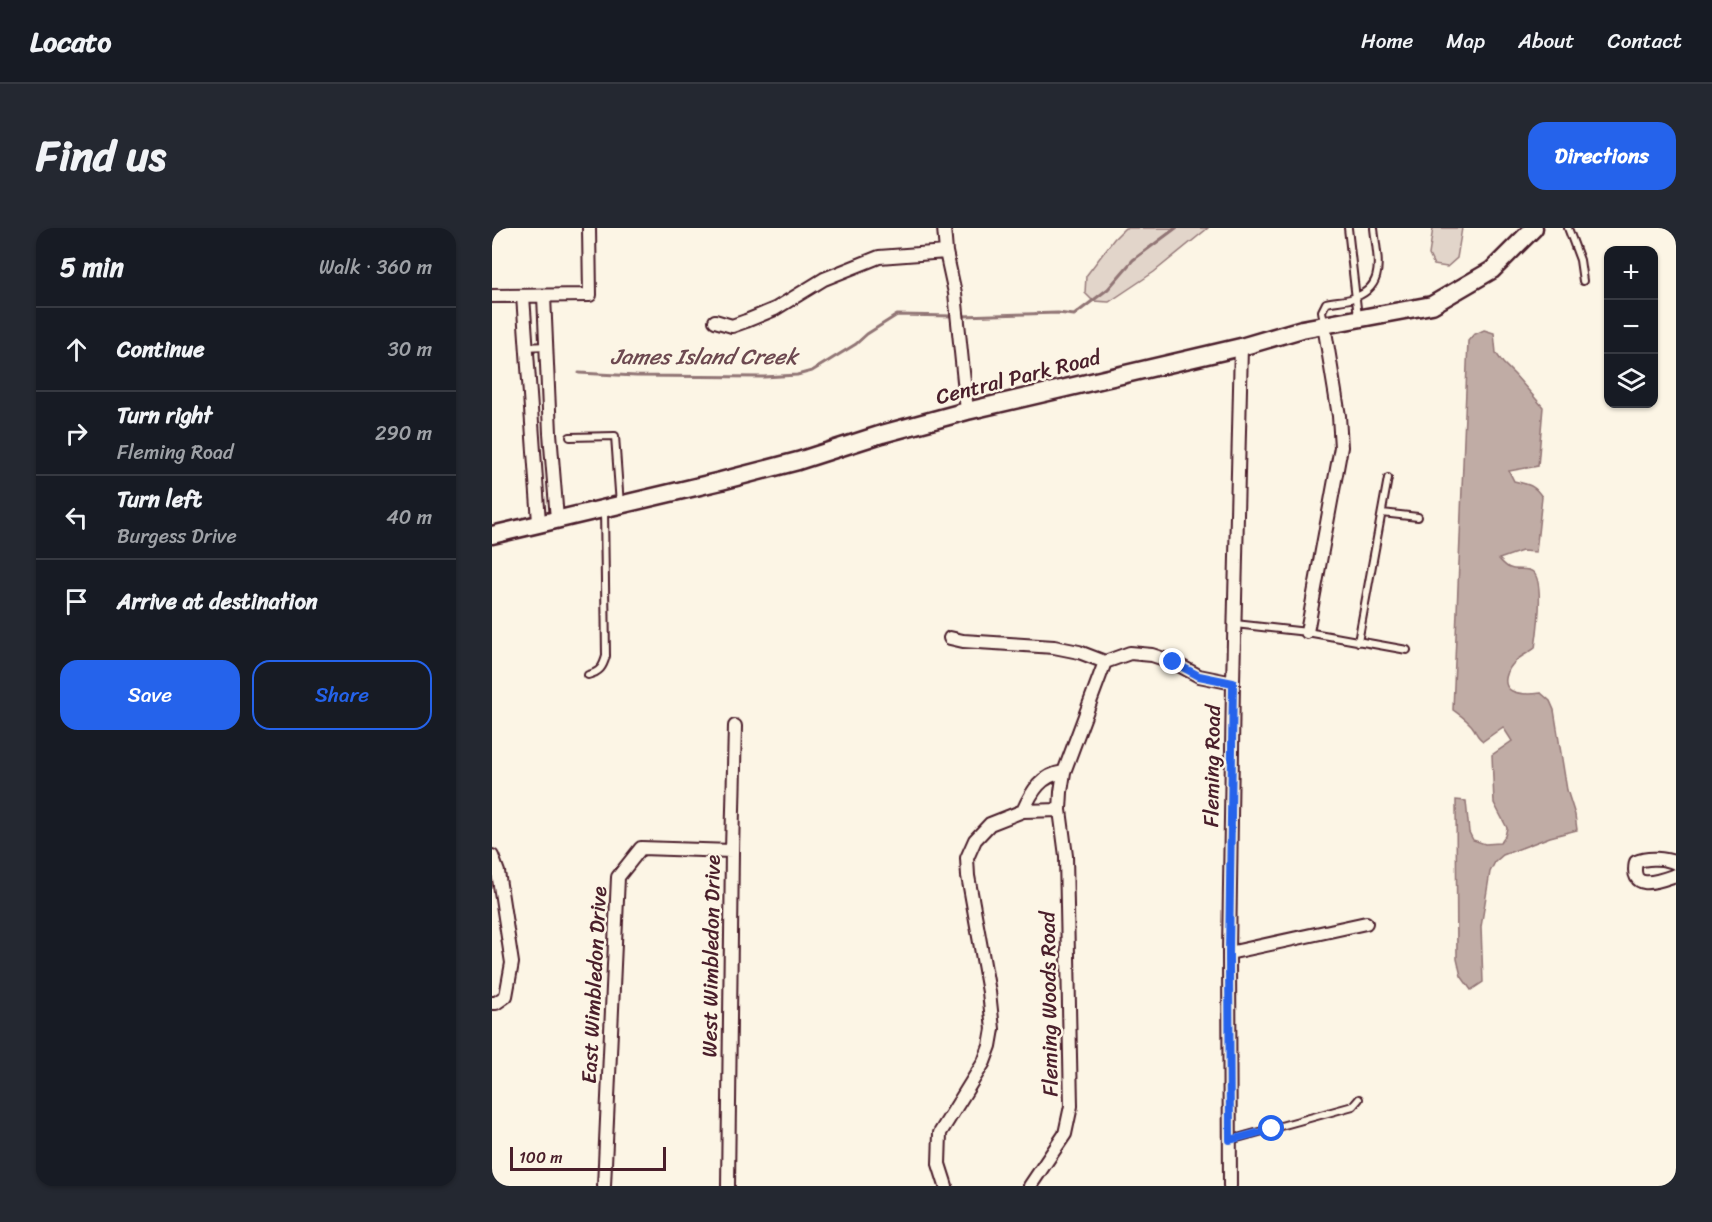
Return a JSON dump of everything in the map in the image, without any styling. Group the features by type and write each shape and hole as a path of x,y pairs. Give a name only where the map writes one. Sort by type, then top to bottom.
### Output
{"street":[{"path":"492,296 590,295 589,228"},
{"path":"944,228 946,252 955,293 967,411"},
{"name":"Central Park Road","path":"492,535 798,461 882,434 967,411 1241,347 1302,329 1432,305 1492,270 1534,228"},
{"path":"715,321 732,326 746,321 775,309 824,279 879,257 946,252"},
{"path":"523,296 539,522"},
{"path":"544,296 550,433 557,519"},
{"path":"1306,632 1341,447 1339,416 1324,325"},
{"name":"Fleming Road","path":"1230,1186 1229,953 1241,347"},
{"path":"950,638 963,641 1054,646 1105,662 1130,653 1152,655 1173,662 1199,676 1233,683"},
{"name":"Fleming Woods Road","path":"1030,1186 1065,1134 1071,1106 1066,856 1060,810 1064,772 1105,662"},
{"name":"West Wimbledon Drive","path":"728,1186 735,726"},
{"path":"1023,811 1030,794 1041,782 1053,773 1064,772"},
{"path":"946,1186 939,1164 940,1133 984,1062 993,1029 967,858 975,840 990,824 1023,811 1060,810"},
{"name":"East Wimbledon Drive","path":"604,1186 618,877 641,848 732,850"},
{"path":"492,856 498,872 512,963 506,996 492,1003"},
{"path":"1676,863 1666,860 1641,860 1636,862 1635,867 1638,878 1650,884 1676,875"},
{"path":"1229,953 1366,923"}],"lane":[{"path":"1348,228 1359,319"},
{"path":"1324,325 1322,311 1326,303 1356,297 1368,291 1375,282 1378,272 1374,228"},
{"path":"1568,228 1580,260 1583,281"},
{"path":"526,347 546,346"},
{"path":"533,436 550,433"},
{"path":"570,437 615,436 606,657 603,667 596,673 588,675"},
{"path":"1358,642 1388,478"},
{"path":"1382,513 1418,517"},
{"path":"1235,624 1306,632 1407,650"},
{"path":"1230,1140 1353,1106 1359,1099"}],"shaded area":[{"path":"1125,228 1208,228 1154,272 1109,302 1093,301 1085,293 1086,276"},
{"path":"1433,228 1462,228 1457,258 1447,267 1434,265 1429,255"},
{"path":"1484,330 1494,333 1496,353 1543,407 1538,466 1509,471 1514,481 1533,487 1542,497 1536,552 1522,551 1499,559 1509,567 1533,572 1539,586 1535,648 1512,665 1508,672 1506,685 1512,691 1523,694 1541,693 1550,701 1554,710 1567,790 1577,830 1550,837 1503,855 1495,862 1490,872 1481,927 1483,982 1471,990 1461,976 1457,959 1456,800 1466,801 1469,832 1473,840 1485,844 1500,843 1507,828 1494,803 1492,755 1512,741 1503,727 1483,741 1470,723 1453,710 1468,341 1473,335"}],"waterway":[{"name":"James Island Creek","path":"962,316 1058,313 1074,315 1108,289 1133,260 1176,228"},
{"name":"James Island Creek","path":"579,373 636,376 797,375 812,371 897,315 955,316"}],"route":[{"path":"1173,662 1199,676 1233,683 1229,953 1230,1140 1272,1129"}]}
